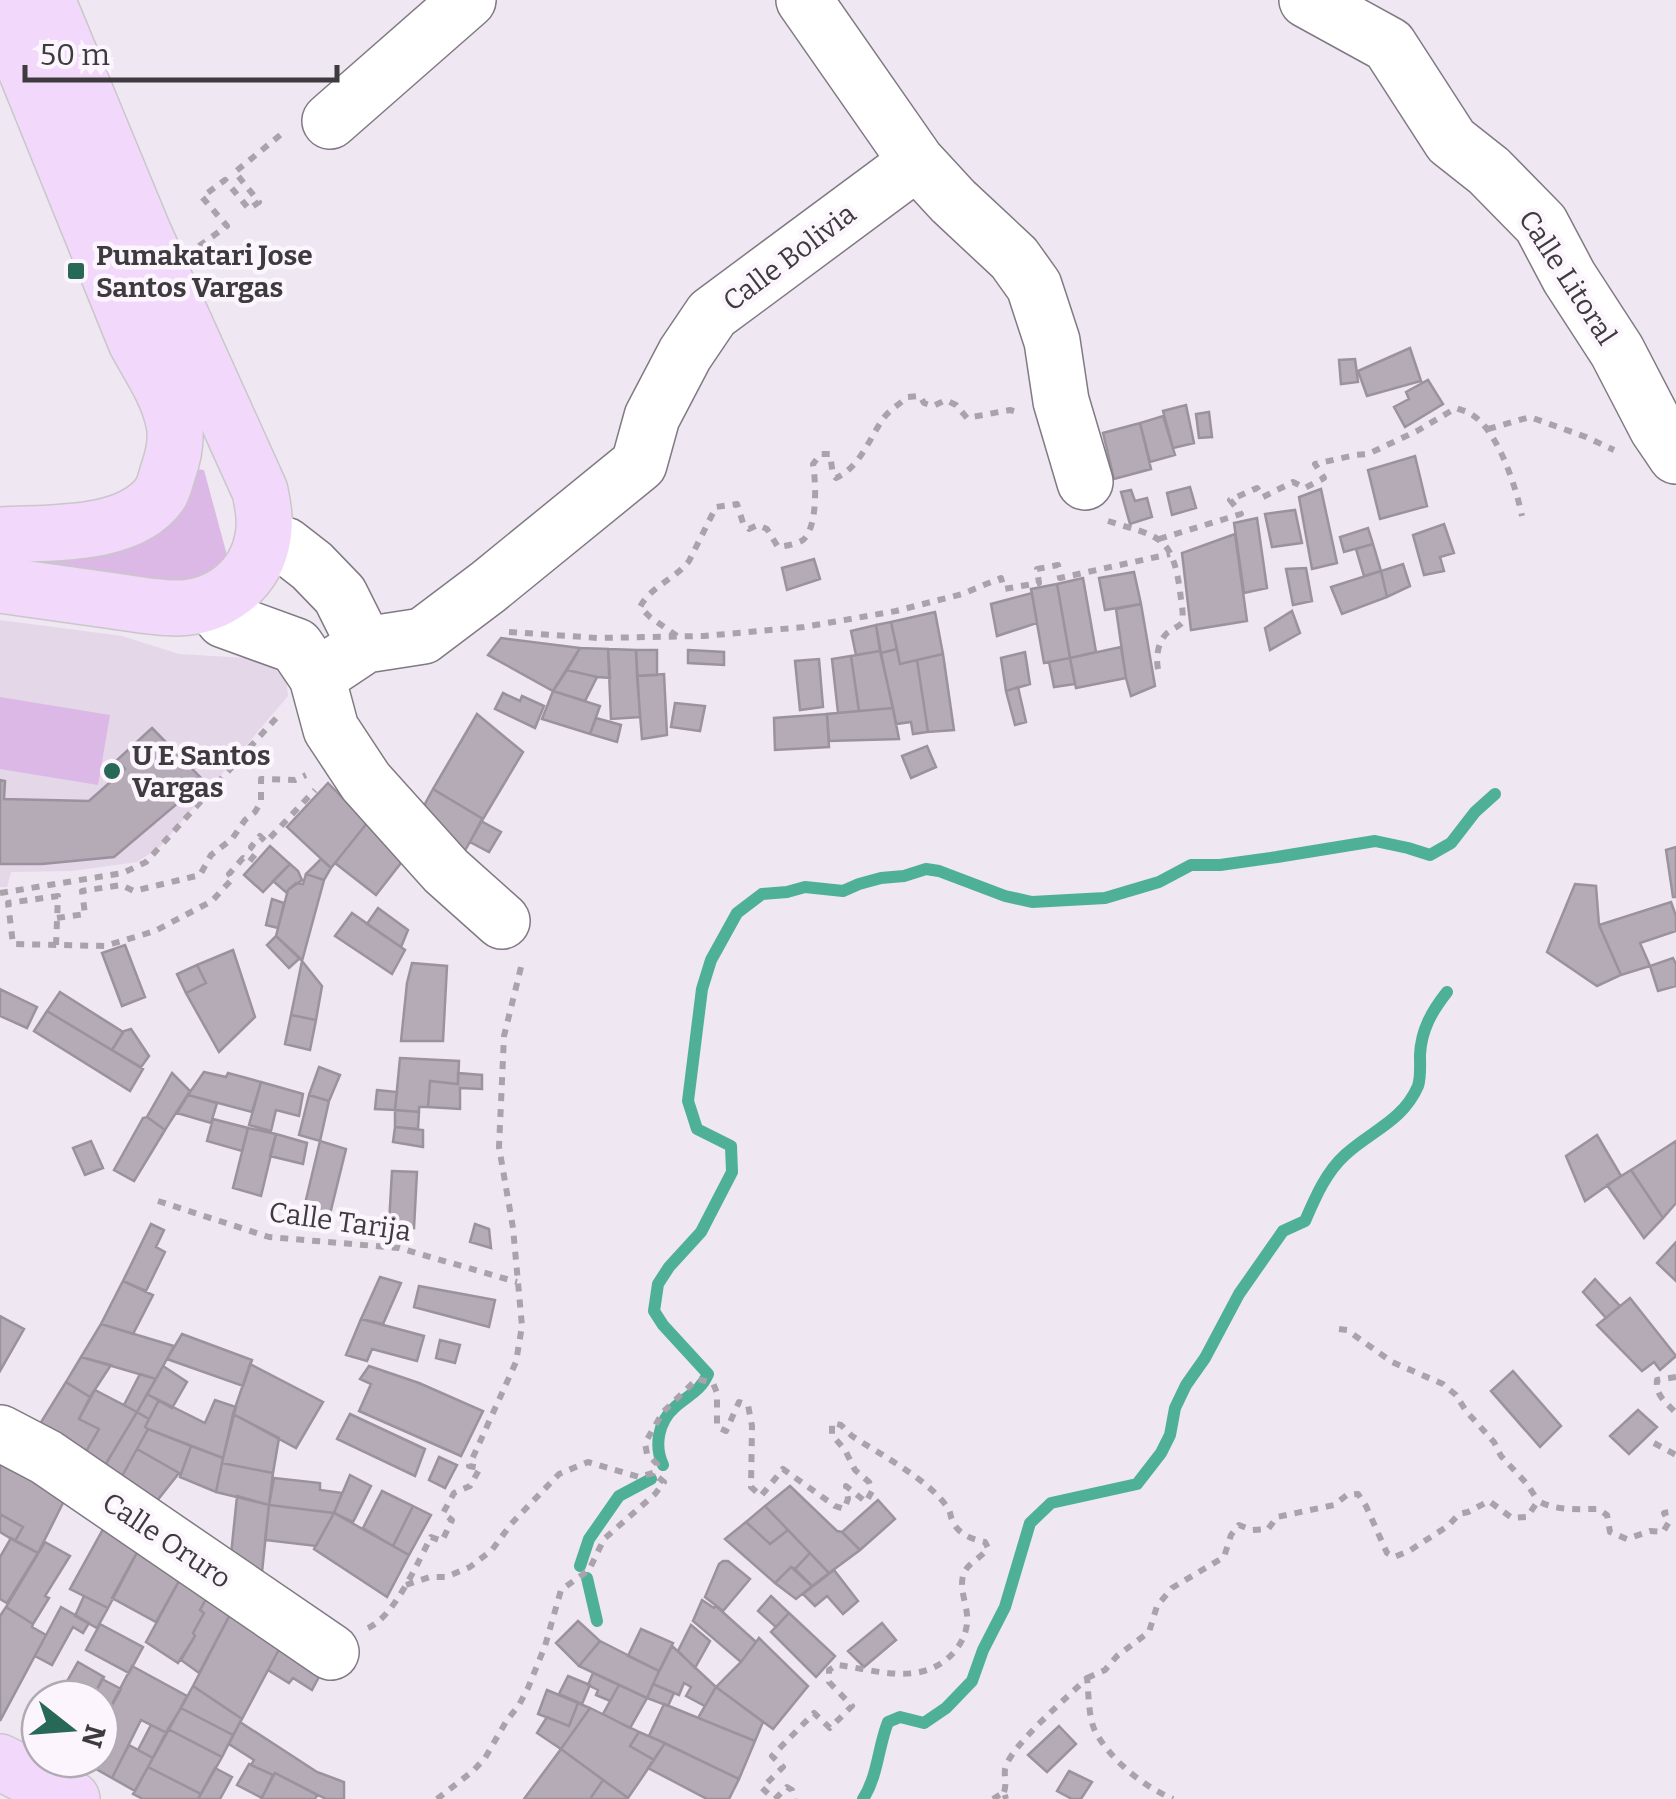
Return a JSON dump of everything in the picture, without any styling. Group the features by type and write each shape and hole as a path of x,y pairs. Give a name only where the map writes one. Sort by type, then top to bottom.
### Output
{"main road":[{"path":"0,535 96,529 129,519 160,493 175,451 174,420 136,342 0,9 27,0"},
{"path":"0,585 144,606 178,608 211,604 234,590 251,570 263,540 260,491 157,264 47,0"},
{"path":"0,1762 72,1799"}],"street":[{"path":"310,124 468,0"},
{"path":"804,0 917,162 953,202 1014,258 1034,286 1052,341 1061,401 1084,482"},
{"name":"Calle Litoral","path":"1307,0 1389,45 1451,141 1490,171 1540,224 1676,456"},
{"name":"Calle Bolivia","path":"318,677 365,645 423,636 488,588 638,464 652,417 685,354 712,314 917,162"},
{"path":"263,540 285,545 312,566 340,595 365,645"},
{"path":"211,604 224,620 296,646 318,677 331,729 366,782 446,871 502,921"},
{"name":"Calle Oruro","path":"0,1433 46,1456 331,1652"}],"path":[{"path":"193,250 227,226 202,197 225,180 249,210 258,202 234,172 310,124"},
{"path":"677,636 640,607 646,595 689,562 716,507 737,504 743,524 750,529 758,525 767,529 778,547 788,546 803,540 810,526 813,464 821,454 830,454 833,474 836,478 844,474 881,422 907,396 920,396 933,406 946,400 967,418 1010,410 1021,412 1024,418"},
{"path":"1158,538 1242,514 1230,500 1257,488 1263,497 1294,482 1304,488 1324,478 1315,464 1368,454 1456,408 1473,415 1488,429 1522,516"},
{"path":"1488,429 1530,417 1618,452 1622,462"},
{"path":"1084,482 1096,516 1150,533 1170,554 1184,615 1182,623 1168,633 1160,647 1156,660 1160,676"},
{"path":"451,615 481,630 598,638 804,627 896,611 962,594 1001,578 1004,589 1039,583 1037,569 1047,567 1058,565 1060,578 1170,554"},
{"path":"0,893 123,874 146,862 280,713 290,725"},
{"path":"57,918 84,914 82,891 121,886 134,892 200,875 211,855 232,839 255,812 261,802 262,779 296,780 317,766"},
{"path":"56,946 58,896 8,903 13,944 56,946 105,946 155,931 212,901 233,878 229,874 242,858 249,862 257,852 251,847 260,836 266,842 322,782"},
{"path":"331,1652 345,1639 376,1625 406,1585 431,1537 442,1540 452,1520 443,1513 454,1492 470,1486 480,1468 470,1466 516,1362 522,1326 513,1228 499,1148 504,1036 522,963 502,921"},
{"name":"Calle Tarija","path":"158,1201 269,1237 399,1248 517,1282"},
{"path":"1339,1329 1347,1330 1392,1362 1443,1384 1456,1395 1501,1456 1538,1501 1547,1506 1572,1510 1598,1508 1606,1515 1610,1532 1628,1539 1663,1532 1669,1522 1664,1513 1676,1511"},
{"path":"1676,1377 1657,1380 1656,1388 1662,1401 1676,1413"},
{"path":"406,1585 430,1577 446,1578 470,1567 492,1550 559,1474 588,1462 640,1477 653,1473 657,1464 647,1454 645,1443 663,1412 697,1378 713,1384 717,1393 717,1427 726,1431 739,1402 748,1405 752,1426 751,1488 761,1496 784,1469 835,1506 844,1509 848,1499 846,1486 866,1502 872,1492 869,1482 855,1470 832,1435 832,1424 841,1425 928,1486 949,1509 961,1532 988,1544 986,1553 966,1568 962,1579 968,1616 966,1635 946,1661 916,1674 877,1674 836,1666 828,1670 828,1682 852,1706 830,1728 814,1713 772,1756 783,1767 762,1788 774,1799 787,1788 792,1790 794,1799"},
{"path":"1654,1443 1676,1455"},
{"path":"437,1799 486,1758 528,1688 562,1590 590,1570 604,1539 655,1494 664,1482 653,1473"},
{"path":"993,1799 1005,1796 1005,1768 1049,1712 1148,1632 1156,1606 1172,1588 1224,1557 1238,1525 1252,1530 1268,1529 1277,1518 1334,1506 1347,1496 1358,1494 1387,1553 1394,1556 1409,1552 1459,1514 1482,1503 1489,1501 1512,1518 1527,1518 1538,1501"},
{"path":"1087,1678 1094,1730 1133,1775 1173,1799"}],"shaded area":[{"path":"197,469 204,470 228,559 204,580 178,583 0,562"},
{"name":"U E Santos Vargas","path":"0,620 122,636 179,654 246,658 285,670 288,696 160,847 137,862 72,871 11,872 7,887 0,887"},
{"path":"0,697 110,715 98,785 0,769"}],"building":[{"path":"1410,348 1421,381 1367,396 1358,371"},
{"path":"1355,359 1358,382 1341,384 1339,360"},
{"path":"1428,380 1443,404 1405,427 1394,407 1409,399 1406,392"},
{"path":"1186,405 1194,443 1173,448 1163,411"},
{"path":"1209,412 1212,437 1199,438 1196,414"},
{"path":"1163,416 1175,455 1150,462 1140,423"},
{"path":"1140,423 1151,469 1114,479 1103,433"},
{"path":"1415,456 1427,506 1380,519 1368,470"},
{"path":"1190,487 1196,508 1172,515 1167,493"},
{"path":"1321,489 1337,563 1312,569 1299,497"},
{"path":"1131,490 1135,501 1147,498 1152,517 1130,524 1121,492"},
{"path":"1295,510 1302,543 1272,547 1265,514"},
{"path":"1257,518 1267,588 1244,593 1234,523"},
{"path":"1444,524 1454,553 1440,557 1444,571 1424,575 1413,535"},
{"path":"1368,528 1373,544 1344,552 1340,537"},
{"path":"1235,534 1247,621 1191,630 1182,553"},
{"path":"1373,544 1381,571 1364,576 1356,549"},
{"path":"814,559 820,579 787,590 782,568"},
{"path":"1403,564 1410,586 1387,597 1381,571"},
{"path":"1306,568 1312,601 1293,605 1286,569"},
{"path":"1381,571 1387,597 1342,614 1331,587"},
{"path":"1134,572 1141,604 1105,610 1099,578"},
{"path":"1083,578 1096,652 1070,658 1057,584"},
{"path":"1057,584 1070,658 1044,663 1031,589"},
{"path":"1032,593 1037,623 997,636 991,604"},
{"path":"1141,604 1155,686 1131,696 1116,609"},
{"path":"1292,611 1300,633 1270,650 1265,628"},
{"path":"935,612 943,654 900,664 891,622"},
{"path":"891,622 897,649 881,653 876,625"},
{"path":"876,625 880,651 856,655 851,631"},
{"path":"501,638 580,648 553,691 488,655"},
{"path":"1121,647 1126,678 1076,688 1070,658"},
{"path":"580,648 608,649 610,678 567,670"},
{"path":"608,649 636,650 640,717 611,719"},
{"path":"897,649 900,664 917,660 928,732 913,734 911,722 896,724 881,653"},
{"path":"636,650 657,650 657,675 637,676"},
{"path":"688,650 724,652 724,665 688,663"},
{"path":"880,651 893,708 859,711 851,656"},
{"path":"1025,652 1030,684 1006,691 1001,658"},
{"path":"943,654 954,730 928,732 917,660"},
{"path":"851,656 859,711 838,713 832,659"},
{"path":"1070,658 1075,684 1054,687 1049,662"},
{"path":"819,659 823,707 800,710 795,661"},
{"path":"567,670 597,677 585,701 553,691"},
{"path":"664,674 667,735 642,739 637,676"},
{"path":"1018,687 1026,722 1015,725 1006,691"},
{"path":"553,691 600,706 590,734 542,719"},
{"path":"503,693 544,706 535,728 495,709"},
{"path":"675,703 705,706 700,731 671,727"},
{"path":"893,708 899,739 829,741 827,714"},
{"path":"477,714 523,752 483,819 433,789"},
{"path":"827,714 829,747 775,750 774,718"},
{"path":"596,718 621,725 617,742 590,734"},
{"path":"152,728 204,781 114,857 0,864 0,780 5,781 4,799 89,801 125,769 117,760"},
{"path":"927,746 936,767 911,778 902,756"},
{"path":"328,783 367,823 331,868 287,827"},
{"path":"433,789 483,819 459,861 418,817"},
{"path":"481,821 501,832 489,852 470,842"},
{"path":"367,823 404,859 376,895 335,863"},
{"path":"270,846 290,864 263,892 244,875"},
{"path":"1676,847 1676,897 1673,897 1666,850"},
{"path":"321,859 331,868 324,880 306,874"},
{"path":"290,864 302,880 287,893 273,881"},
{"path":"306,874 324,880 302,961 276,936 288,890 296,883 303,884"},
{"path":"1575,884 1596,886 1599,925 1621,975 1597,986 1547,952"},
{"path":"272,899 284,903 278,928 266,925"},
{"path":"1671,902 1676,931 1640,943 1650,966 1621,975 1599,925"},
{"path":"378,908 408,930 401,947 367,924"},
{"path":"352,913 405,950 392,974 335,936"},
{"path":"276,936 300,958 289,968 267,945"},
{"path":"125,945 145,997 122,1006 102,953"},
{"path":"233,950 255,1017 219,1052 186,993 206,983 197,965"},
{"path":"1673,958 1676,986 1658,991 1650,966"},
{"path":"302,961 322,986 316,1020 291,1015"},
{"path":"412,963 447,966 443,1041 401,1041"},
{"path":"197,965 206,983 186,993 177,974"},
{"path":"0,989 37,1007 27,1028 0,1016"},
{"path":"60,992 123,1032 112,1050 47,1011"},
{"path":"47,1011 143,1069 130,1091 34,1031"},
{"path":"291,1015 316,1020 310,1050 285,1044"},
{"path":"131,1029 149,1056 141,1067 112,1050 124,1031"},
{"path":"400,1058 459,1061 458,1084 430,1081 428,1107 419,1107 419,1112 395,1110"},
{"path":"319,1067 340,1075 329,1101 309,1095"},
{"path":"204,1072 226,1077 228,1073 261,1082 252,1112 188,1095"},
{"path":"172,1073 190,1091 165,1130 147,1117"},
{"path":"458,1073 482,1075 482,1089 460,1088 460,1109 428,1107 430,1081 458,1084"},
{"path":"261,1082 303,1094 299,1116 276,1110 271,1131 249,1125"},
{"path":"377,1090 397,1092 395,1110 375,1109"},
{"path":"188,1095 217,1103 211,1123 177,1113"},
{"path":"309,1095 329,1101 320,1141 299,1135"},
{"path":"395,1110 419,1112 418,1129 395,1127"},
{"path":"147,1117 165,1130 134,1181 114,1170"},
{"path":"213,1119 248,1128 242,1151 207,1141"},
{"path":"395,1127 423,1130 423,1147 393,1142"},
{"path":"248,1128 276,1134 261,1196 233,1188"},
{"path":"276,1134 307,1143 303,1164 270,1156"},
{"path":"1597,1135 1621,1176 1585,1201 1566,1156"},
{"path":"91,1141 103,1168 85,1175 73,1148"},
{"path":"320,1141 346,1149 330,1214 304,1208"},
{"path":"1676,1141 1676,1203 1663,1218 1631,1170"},
{"path":"1631,1170 1663,1218 1644,1238 1607,1185"},
{"path":"392,1171 417,1172 414,1228 389,1224"},
{"path":"151,1224 164,1230 156,1247 165,1252 146,1291 123,1281"},
{"path":"475,1224 489,1229 491,1248 470,1242"},
{"path":"1676,1242 1676,1281 1657,1263"},
{"path":"380,1277 401,1283 383,1324 361,1319"},
{"path":"1595,1279 1620,1306 1606,1318 1583,1292"},
{"path":"123,1281 153,1295 133,1334 101,1324"},
{"path":"419,1286 495,1300 489,1327 414,1307"},
{"path":"1630,1298 1676,1356 1660,1370 1654,1362 1642,1371 1597,1325"},
{"path":"0,1316 24,1329 0,1371"},
{"path":"361,1319 424,1336 417,1361 372,1349 367,1361 346,1355"},
{"path":"101,1324 174,1346 156,1379 81,1357"},
{"path":"182,1334 252,1360 243,1386 167,1359"},
{"path":"440,1340 460,1345 455,1363 436,1358"},
{"path":"81,1357 111,1365 90,1397 66,1382"},
{"path":"250,1364 323,1402 296,1448 233,1414"},
{"path":"163,1366 187,1382 172,1408 147,1394"},
{"path":"369,1366 483,1411 461,1456 359,1411 371,1384 360,1379"},
{"path":"1513,1371 1561,1426 1540,1447 1491,1391"},
{"path":"140,1374 156,1379 137,1412 124,1405"},
{"path":"66,1382 90,1397 79,1419 99,1429 84,1455 38,1427"},
{"path":"95,1390 137,1412 104,1467 84,1455 99,1429 79,1419"},
{"path":"147,1394 159,1400 149,1419 137,1412"},
{"path":"159,1400 205,1423 215,1400 236,1407 223,1458 145,1427"},
{"path":"1638,1410 1657,1427 1629,1454 1610,1436"},
{"path":"137,1412 149,1419 145,1427 148,1429 121,1478 104,1467"},
{"path":"233,1414 279,1438 273,1473 222,1463"},
{"path":"350,1414 425,1449 415,1476 337,1439"},
{"path":"148,1429 191,1446 181,1474 137,1449"},
{"path":"191,1446 223,1458 216,1492 180,1477"},
{"path":"137,1449 179,1473 156,1502 121,1478"},
{"path":"0,1455 65,1499 38,1553 15,1541 23,1527 0,1514"},
{"path":"439,1457 457,1465 445,1488 429,1480"},
{"path":"222,1463 273,1473 269,1505 216,1492"},
{"path":"350,1475 371,1486 353,1522 334,1513"},
{"path":"274,1478 320,1483 320,1490 342,1493 334,1513 269,1505"},
{"path":"790,1486 860,1550 829,1573 765,1506"},
{"path":"382,1491 413,1506 393,1546 363,1528"},
{"path":"237,1496 269,1505 262,1572 231,1555"},
{"path":"878,1500 895,1519 860,1550 842,1532"},
{"path":"269,1505 334,1513 316,1546 265,1540"},
{"path":"413,1506 431,1515 409,1555 393,1546"},
{"path":"765,1506 788,1530 770,1544 746,1522"},
{"path":"334,1513 409,1555 387,1597 314,1549"},
{"path":"0,1514 23,1527 15,1541 0,1532"},
{"path":"107,1522 141,1545 108,1608 70,1589"},
{"path":"746,1522 770,1544 788,1530 810,1553 775,1583 725,1539"},
{"path":"11,1538 38,1553 7,1603 0,1599 0,1557"},
{"path":"45,1542 70,1556 33,1624 6,1607"},
{"path":"141,1545 184,1572 156,1622 112,1598"},
{"path":"810,1553 829,1573 812,1586 795,1569"},
{"path":"723,1561 750,1579 723,1611 705,1597"},
{"path":"791,1567 812,1586 796,1599 775,1583"},
{"path":"834,1570 858,1601 843,1614 827,1596 815,1606 803,1594"},
{"path":"184,1572 211,1590 200,1610 204,1613 195,1636 178,1663 146,1642"},
{"path":"211,1590 234,1607 199,1673 181,1660 195,1636 204,1613 200,1610"},
{"path":"84,1596 108,1608 97,1628 75,1616"},
{"path":"771,1596 789,1613 776,1627 758,1611"},
{"path":"702,1600 716,1606 756,1642 741,1662 693,1621"},
{"path":"6,1607 46,1635 0,1721 0,1616"},
{"path":"61,1607 89,1623 83,1633 73,1627 52,1665 35,1656"},
{"path":"234,1607 283,1642 242,1719 193,1686"},
{"path":"789,1613 835,1656 816,1677 771,1632"},
{"path":"578,1621 600,1641 579,1666 556,1643"},
{"path":"882,1623 896,1640 864,1667 848,1651"},
{"path":"100,1624 143,1647 129,1673 86,1650"},
{"path":"691,1625 710,1641 695,1668 678,1651"},
{"path":"641,1629 673,1643 659,1671 628,1656"},
{"path":"759,1638 808,1686 773,1729 716,1687"},
{"path":"600,1641 659,1671 647,1698 579,1666"},
{"path":"283,1642 322,1671 312,1690 293,1678 289,1683 268,1670"},
{"path":"672,1646 716,1687 705,1706 686,1696 691,1687 684,1683 679,1695 653,1684"},
{"path":"78,1662 104,1677 103,1679 68,1679"},
{"path":"132,1666 187,1696 167,1733 141,1720 120,1762 120,1689"},
{"path":"593,1673 619,1685 610,1701 596,1695 598,1690 588,1685"},
{"path":"568,1676 590,1685 582,1704 559,1694"},
{"path":"653,1684 674,1693 668,1706 647,1698"},
{"path":"619,1685 647,1698 630,1728 603,1714"},
{"path":"193,1686 242,1719 233,1735 181,1708"},
{"path":"716,1687 763,1722 755,1741 698,1718"},
{"path":"547,1690 578,1703 569,1726 538,1714"},
{"path":"578,1703 590,1708 561,1749 537,1733 547,1717 569,1726"},
{"path":"664,1704 755,1741 739,1779 649,1736"},
{"path":"181,1708 233,1735 222,1757 168,1729"},
{"path":"590,1708 639,1732 630,1746 654,1760 628,1798 561,1749"},
{"path":"240,1722 317,1772 344,1782 344,1799 326,1799 251,1765 254,1760 229,1744"},
{"path":"151,1725 167,1733 153,1758 138,1750"},
{"path":"1059,1726 1076,1744 1047,1772 1028,1755"},
{"path":"168,1729 222,1757 201,1794 148,1767"},
{"path":"639,1732 665,1743 654,1760 630,1746"},
{"path":"665,1743 739,1779 729,1799 707,1799 648,1768"},
{"path":"129,1745 153,1758 135,1791 114,1779 120,1779 120,1762"},
{"path":"561,1749 603,1780 590,1799 524,1799"},
{"path":"249,1764 273,1775 262,1798 237,1785"},
{"path":"148,1767 201,1794 198,1799 143,1799 133,1794"},
{"path":"215,1768 232,1777 220,1799 198,1799"},
{"path":"1069,1771 1092,1782 1081,1799 1057,1791"},
{"path":"275,1773 317,1795 315,1799 261,1799"},
{"path":"603,1780 628,1798 628,1799 590,1799"}],"waterway":[{"path":"663,1465 658,1442 661,1427 708,1374 654,1311 658,1284 701,1232 732,1172 731,1146 697,1129 688,1101 702,989 711,960 737,913 762,894 805,887 843,891 926,869 1032,902 1105,898 1159,882 1191,865 1220,865 1375,841 1430,855 1451,843 1495,794"},
{"path":"863,1799 872,1781 888,1722 900,1717 924,1723 946,1708 972,1681 1005,1607 1030,1523 1051,1503 1137,1484 1161,1453 1186,1385 1239,1294 1283,1231 1305,1221 1338,1162 1395,1117 1412,1098 1419,1082 1425,1029 1447,992"},
{"path":"580,1566 589,1539 619,1496 651,1479"},
{"path":"587,1578 597,1621"}],"place":[{"name":"Pumakatari Jose Santos Vargas","path":"76,271"},
{"name":"U E Santos Vargas","path":"112,771"}]}
